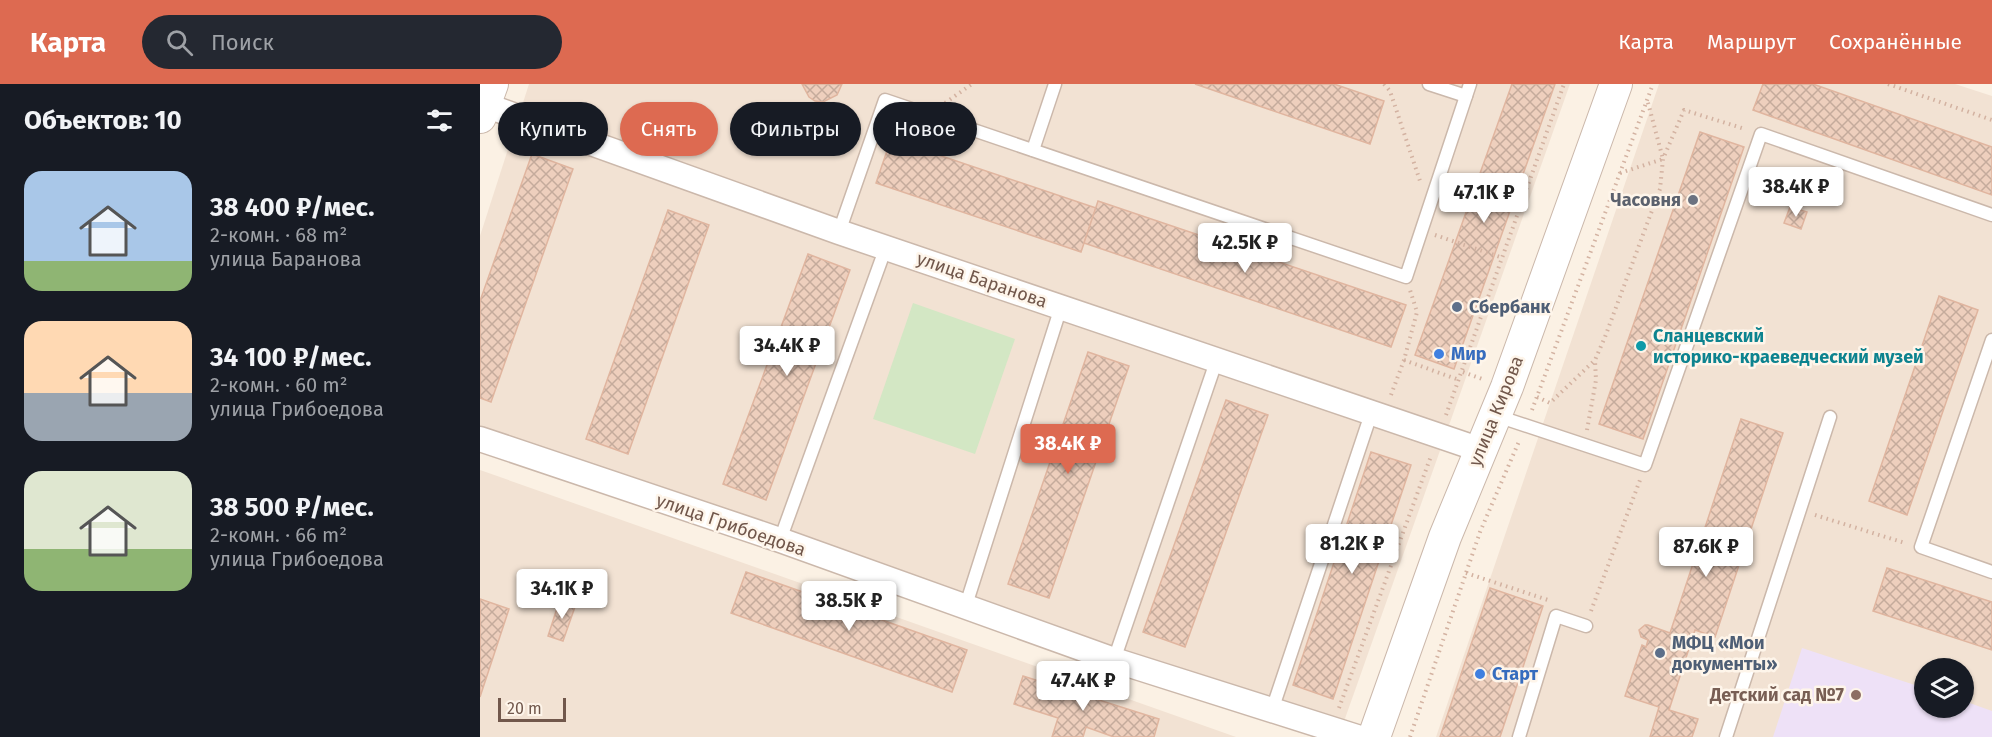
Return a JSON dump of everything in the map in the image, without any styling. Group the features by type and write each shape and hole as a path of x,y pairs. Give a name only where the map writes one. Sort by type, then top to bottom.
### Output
{"street":[{"name":"улица Кирова","path":"1374,737 1446,537 1495,416 1616,84"},
{"name":"улица Баранова","path":"484,102 839,232 1378,413 1481,450"},
{"name":"улица Грибоедова","path":"480,439 780,540 1114,660 1357,737"}],"lane":[{"path":"1033,150 1056,84"},
{"path":"977,131 1406,277 1468,90 1429,84"},
{"path":"839,232 873,134"},
{"path":"1495,416 1555,440 1584,445 1645,465 1761,134 1992,215"},
{"path":"780,540 885,247"},
{"path":"965,608 1062,307"},
{"path":"1992,340 1921,548 1992,572"},
{"path":"1114,660 1216,359"},
{"path":"1272,710 1378,413"},
{"path":"1726,737 1830,417"},
{"path":"1519,737 1556,616 1586,626"}],"path":[{"path":"948,102 972,84"},
{"path":"1384,84 1390,92 1429,208"},
{"path":"1331,729 1459,380 1564,84"},
{"path":"1888,84 1992,120"},
{"path":"1647,99 1663,159"},
{"path":"1538,397 1550,403 1595,360 1659,189 1663,159 1684,110 1761,134"},
{"path":"1620,173 1663,159"},
{"path":"1421,230 1503,258"},
{"path":"1378,413 1404,360 1417,312 1406,277"},
{"path":"1404,360 1459,380"},
{"path":"1584,445 1596,380 1595,360"},
{"path":"1586,626 1645,465"},
{"path":"1800,510 1921,548"},
{"path":"1466,573 1548,600 1556,616"}],"shaded area":[{"path":"529,84 1570,84 1342,727 480,430 480,236 506,156 608,156 608,102 523,102"},
{"path":"1659,84 1955,84 1992,96 1992,737 1436,737"},
{"path":"480,470 1236,737 480,737"},
{"name":"Детский сад №7","path":"1802,648 1914,685 1914,718 1974,718 1974,705 1992,711 1992,737 1773,737"}],"green space":[{"path":"913,303 1015,339 975,454 873,419"}],"building":[{"path":"802,84 842,84 837,95 823,102 809,97"},
{"path":"1195,84 1334,84 1384,101 1370,144"},
{"path":"1512,84 1555,84 1454,369 1415,355"},
{"path":"1763,84 1813,84 1992,147 1992,195 1753,110"},
{"path":"1700,132 1744,147 1643,439 1599,424"},
{"path":"531,156 537,156 573,169 491,402 480,398 480,301"},
{"path":"885,156 942,156 1096,208 1081,252 876,183"},
{"path":"1098,201 1406,305 1391,347 1084,243"},
{"path":"1790,207 1807,212 1801,229 1784,223"},
{"path":"668,210 709,225 628,454 586,439"},
{"path":"808,254 850,270 766,500 723,484"},
{"path":"1939,296 1978,310 1907,515 1869,501"},
{"path":"1088,352 1129,366 1049,598 1008,584"},
{"path":"1226,400 1268,415 1185,647 1143,632"},
{"path":"1741,419 1783,433 1715,637 1695,630 1669,710 1698,719 1692,737 1650,737 1659,707 1625,696 1642,645 1646,647 1648,640 1641,637 1639,630 1648,625 1670,633"},
{"path":"1371,452 1411,465 1333,699 1293,685"},
{"path":"1887,568 1992,602 1992,650 1873,611"},
{"path":"746,572 967,650 952,692 731,613"},
{"path":"1490,588 1543,606 1500,737 1440,737"},
{"path":"480,599 509,609 480,697"},
{"path":"560,599 576,604 563,641 548,636"},
{"path":"1023,676 1159,719 1154,737 1114,737 1086,727 1083,737 1052,737 1058,718 1014,704"}],"place":[{"name":"Часовня","path":"1693,200"},
{"name":"Сбербанк","path":"1457,307"},
{"name":"Сланцевский историко-краеведческий музей","path":"1641,346"},
{"name":"Мир","path":"1439,354"},
{"name":"МФЦ «Мои документы»","path":"1660,653"},
{"name":"Старт","path":"1480,674"},
{"name":"Детский сад №7","path":"1856,695"}]}
